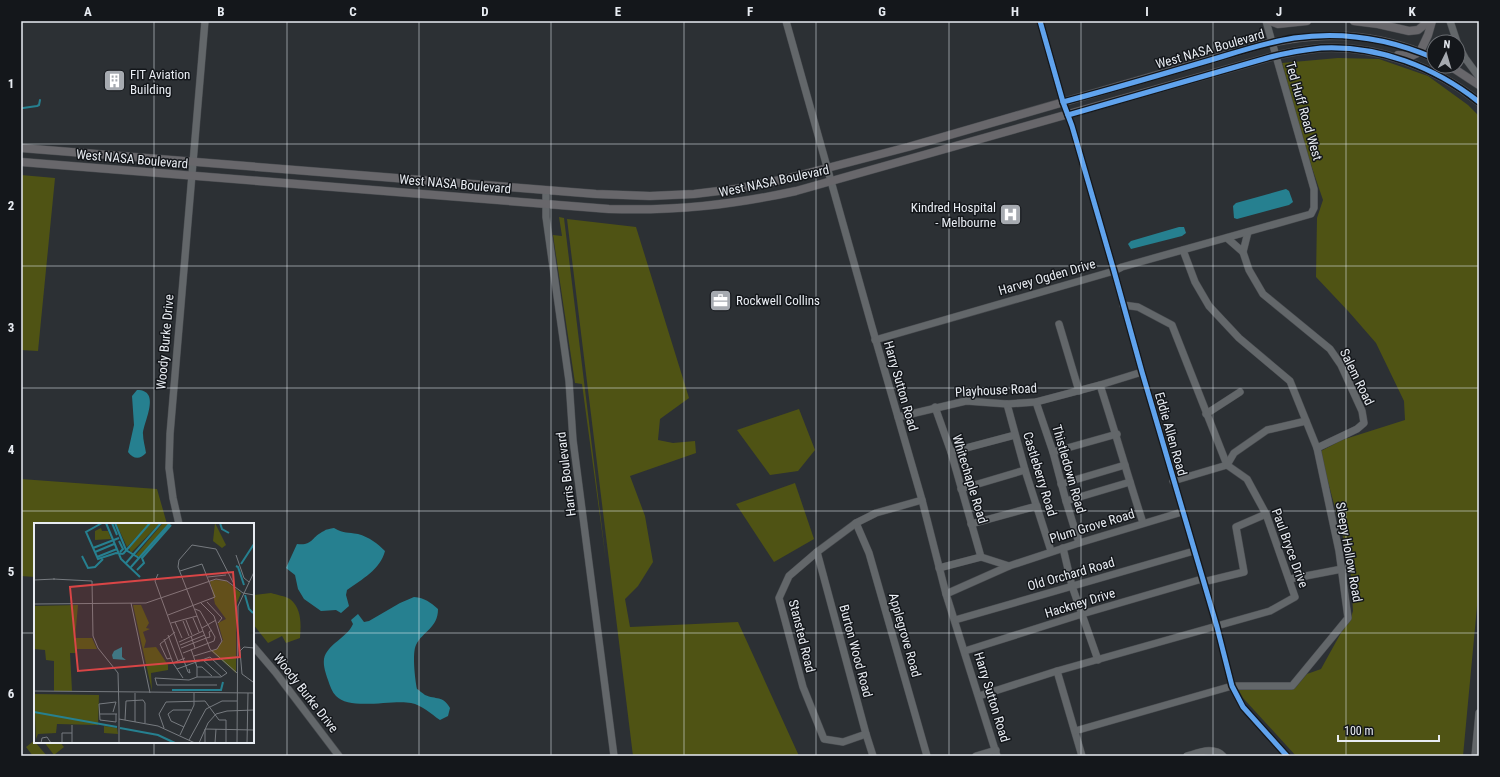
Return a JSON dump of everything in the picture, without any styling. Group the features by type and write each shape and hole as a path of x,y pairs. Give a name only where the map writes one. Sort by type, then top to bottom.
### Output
{"main road":[{"path":"1270,21 1278,24 1308,21"},
{"path":"1354,21 1378,24 1409,32 1418,30 1430,21"},
{"path":"1375,53 1411,56 1420,52 1428,35 1430,21"},
{"name":"West NASA Boulevard","path":"21,148 546,190 650,196 687,194 751,186 827,169 1272,42 1306,36 1338,35 1374,39 1426,55"},
{"name":"West NASA Boulevard","path":"21,162 632,210 699,208 767,198 831,182 1298,51 1322,48 1342,49 1375,53 1405,61 1433,72 1479,102"},
{"path":"1462,74 1479,85"},
{"path":"436,195 437,181"}],"street":[{"name":"Woody Burke Drive","path":"179,523 173,498 169,468 170,434 205,21"},
{"name":"Harry Sutton Road","path":"786,21 875,340 922,500 946,594 996,753"},
{"name":"Eddie Allen Road","path":"1040,21 1114,271 1202,581 1217,627 1232,686 1244,706 1287,756"},
{"name":"Ted Huff Road West","path":"1266,21 1314,189 1314,208"},
{"path":"1450,21 1454,34"},
{"path":"1466,59 1479,77"},
{"name":"Harris Boulevard","path":"546,190 546,217 569,381 573,440 614,756"},
{"name":"Harvey Ogden Drive","path":"875,340 1114,271 1122,267 1311,214 1314,208"},
{"path":"1243,252 1248,232"},
{"name":"Salem Road","path":"1227,238 1243,252 1249,270 1263,294 1330,349 1341,365 1362,411 1364,423 1357,429 1317,448"},
{"name":"Sleepy Hollow Road","path":"1074,731 1232,686 1292,686 1348,618 1342,569 1317,448 1290,381 1240,338 1209,306 1195,282 1183,250"},
{"path":"1123,305 1138,307 1172,325 1227,465"},
{"path":"1059,324 1079,391"},
{"name":"Playhouse Road","path":"898,417 935,407 966,402 1007,404 1036,402 1142,372"},
{"path":"1100,385 1143,523"},
{"path":"1206,414 1240,392"},
{"name":"Thistledown Road","path":"1036,402 1053,452 1079,543"},
{"name":"Castleberry Road","path":"1007,404 1025,470 1051,551"},
{"name":"Whitechaple Road","path":"935,407 981,557"},
{"path":"1173,481 1227,465 1234,453 1267,430 1306,420"},
{"path":"1053,452 1116,434"},
{"path":"950,452 1015,435"},
{"path":"1061,484 1125,465"},
{"name":"Paul Bryce Drive","path":"979,696 1057,671 1270,611 1295,597 1290,579 1266,514 1248,479 1227,465"},
{"path":"961,489 1025,470"},
{"path":"1066,500 1130,482"},
{"name":"Stansted Road","path":"866,734 843,742 824,739 803,687 779,598 789,576 817,552 856,523 876,513 922,500"},
{"path":"971,524 1037,506"},
{"name":"Plum Grove Road","path":"946,594 1009,566 1051,551 1182,512"},
{"name":"Hackney Drive","path":"965,652 1082,614 1202,581 1244,572 1236,527 1266,514"},
{"name":"Applegrove Road","path":"856,523 870,553 927,756"},
{"path":"1063,548 1072,586 1098,660"},
{"name":"Old Orchard Road","path":"955,620 1194,551"},
{"name":"Burton Wood Road","path":"817,552 873,756"},
{"path":"939,568 981,557 1009,566"},
{"path":"1290,579 1342,569"},
{"name":"Woody Burke Drive","path":"254,647 276,673 339,756"},
{"path":"1057,671 1082,756"},
{"path":"1475,756 1479,713"},
{"path":"1187,756 1206,750 1220,753 1223,756"},
{"path":"976,756 996,753"}],"green space":[{"path":"1338,58 1379,59 1428,76 1468,105 1479,116 1479,585 1463,756 1296,756 1243,698 1238,690 1292,690 1307,674 1321,669 1342,631 1350,621 1353,611 1350,563 1321,451 1342,440 1405,420 1404,401 1376,343 1316,277 1317,218 1323,200 1305,147 1282,63"},
{"path":"21,175 55,178 38,351 21,350"},
{"path":"559,217 564,218 606,561 582,384 575,383 553,235 562,236"},
{"path":"567,219 636,227 689,398 660,419 658,440 673,443 695,441 696,453 630,476 645,516 653,562 638,586 625,599 630,627 738,622 799,756 633,756"},
{"path":"799,409 815,450 798,471 770,475 737,430"},
{"path":"21,479 157,489 167,523 34,523 34,577 21,576"},
{"path":"795,483 814,539 774,562 736,504"},
{"path":"271,593 290,599 297,607 299,612 300,638 286,643 282,636 268,643 254,625 254,595"},
{"path":"34,741 34,743 36,743 47,756 33,756 26,747"},
{"path":"45,743 61,743 64,747 54,755"}],"water":[{"path":"1286,189 1289,191 1293,202 1289,205 1237,219 1234,218 1233,206 1236,203"},
{"path":"1179,227 1184,227 1186,233 1182,236 1131,249 1128,244 1131,241"},
{"path":"137,390 144,391 148,395 150,401 143,434 146,453 139,458 132,456 128,452 134,425 132,396"},
{"path":"334,528 366,537 385,551 383,558 375,569 347,590 346,595 349,606 341,613 336,610 321,611 304,599 298,589 295,575 286,568 297,544 306,544 325,530"},
{"path":"414,597 427,601 438,609 436,621 416,645 414,666 417,689 425,695 445,701 450,708 448,716 440,720 423,708 411,703 361,704 351,703 336,696 331,689 326,675 324,659 329,649 350,629 353,624 351,620 358,614 364,622 369,621 400,603"}],"waterway":[{"path":"23,108 37,106 39,105 40,100"}],"cycle path":[{"path":"1040,21 1063,102 1072,126 1217,627 1232,686 1243,707 1287,756"},
{"path":"1063,102 1258,46 1294,38 1312,36 1348,36 1366,38 1383,41 1426,55"},
{"path":"1068,115 1274,56 1321,48 1364,50 1405,61 1444,78 1479,102"}],"place":[{"name":"FIT Aviation Building","path":"115,81"},
{"name":"Kindred Hospital - Melbourne","path":"1011,214"},
{"name":"Rockwell Collins","path":"720,300"}]}
